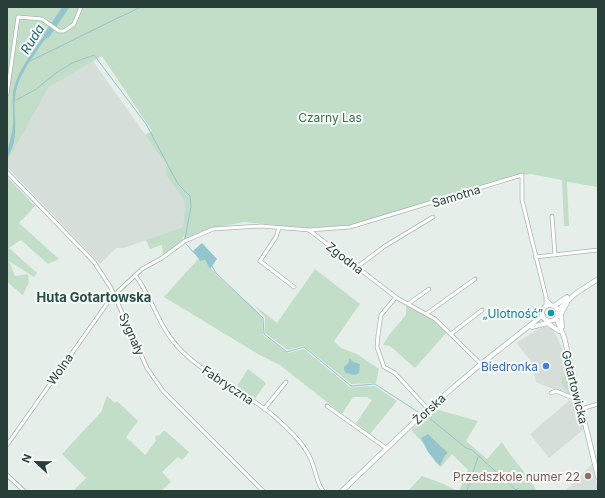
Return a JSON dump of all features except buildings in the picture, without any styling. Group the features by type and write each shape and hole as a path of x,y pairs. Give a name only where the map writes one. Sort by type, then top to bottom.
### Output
{"main road":[{"path":"587,286 552,305 546,306 543,315 546,319 554,319 558,310 572,296 598,279"},
{"path":"561,332 561,314 572,296"},
{"path":"552,305 558,310"},
{"name":"Żorska","path":"342,491 428,409 481,364 543,315"},
{"name":"Żorska","path":"521,333 546,319"},
{"name":"Gotartowicka","path":"554,319 561,332 598,477"},
{"path":"532,327 547,323 561,332"}],"street":[{"path":"7,94 18,17 28,16 42,19 59,31 66,30 71,27 81,7"},
{"name":"Sygnały","path":"7,172 94,262 114,295 146,366 158,386 174,404 264,491"},
{"name":"Samotna","path":"309,230 350,227 522,175 522,200 546,297 546,306"},
{"path":"552,216 555,255"},
{"path":"357,267 385,246 433,218"},
{"path":"114,295 135,276 185,241 213,229 261,226 309,230"},
{"path":"279,228 276,236 260,261 294,287"},
{"name":"Zgodna","path":"309,230 396,297 435,319 481,364"},
{"path":"535,257 598,250"},
{"name":"Fabryczna","path":"135,276 142,286 163,327 180,349 206,371 264,409 275,418 306,451 312,461 319,486 323,491"},
{"path":"426,314 475,279"},
{"path":"408,304 429,289"},
{"name":"Wolna","path":"7,444 114,295"},
{"path":"396,297 382,315 377,347 384,367 395,373 428,409"},
{"name":"Samotna","path":"546,297 552,305"},
{"path":"451,334 482,310"},
{"path":"264,409 286,382"},
{"path":"551,393 556,391 578,400"},
{"path":"581,409 598,404"},
{"path":"327,406 386,448"},
{"path":"7,475 24,491"}],"shaded area":[{"path":"93,61 166,164 166,175 185,202 183,227 124,248 116,248 100,264 7,167 7,162 49,87"},
{"path":"543,326 552,329 558,339 565,355 576,398 536,382 530,360 516,343"},
{"path":"570,400 577,403 584,429 549,458 530,434"},
{"name":"Przedszkole numer 22","path":"592,464 598,491 565,491"}],"green space":[{"name":"Czarny Las","path":"7,7 598,7 598,187 567,182 569,226 564,226 562,180 531,174 516,176 347,226 307,228 244,222 211,228 184,240 183,234 183,241 163,255 162,245 150,249 146,240 183,227 185,202 166,175 166,164 145,135 152,131 102,56 49,87 7,162"},
{"path":"7,177 35,206 19,223 59,259 48,264 21,240 9,248 37,273 34,277 9,261 15,276 28,274 29,282 23,295 7,282"},
{"path":"198,259 200,261 205,260 210,269 211,268 259,314 262,319 263,335 288,353 304,349 350,387 375,386 397,401 370,434 356,423 372,400 367,397 353,397 342,414 280,365 258,354 164,297"},
{"path":"315,269 360,304 334,341 341,348 357,354 379,369 376,383 351,384 304,346 288,350 265,333 265,317 253,304 277,323"},
{"path":"406,305 431,319 447,332 415,368 390,346 383,345 389,335 406,315"},
{"path":"565,367 568,369 572,377 576,398 571,397 562,383 561,377 567,376"},
{"path":"248,369 266,383 254,400 235,389"},
{"path":"107,396 115,403 117,401 138,421 126,437 145,455 156,441 155,437 157,435 159,436 164,430 189,452 182,460 178,457 162,472 171,482 161,491 73,491 86,478 62,454 101,412"},
{"path":"435,409 478,421 466,441 487,459 502,442 537,491 459,491 468,470 452,454 441,467 436,463 423,443 411,430"},
{"path":"422,476 444,484 457,491 408,491"}],"water":[{"path":"50,27 52,29 31,59 18,83 15,100 14,141 7,158 13,125 13,94 15,85 18,76 28,59"},
{"path":"202,243 217,259 210,269 205,260 200,261 193,251"},
{"path":"349,358 353,362 360,364 359,373 355,375 346,373 344,370 344,367 349,362"},
{"path":"428,434 448,453 445,455 440,466 428,452 421,438"}],"waterway":[{"name":"Ruda","path":"47,35 66,7"},
{"path":"30,61 141,7"},
{"path":"16,100 35,90 56,73 72,63 94,55 146,124 178,184 190,196 191,206 185,239"},
{"path":"186,244 195,254"},
{"path":"212,266 216,273 263,318 264,334 287,352 304,347 351,386 375,384 418,412"},
{"path":"428,417 466,448 472,450 516,490 518,488"},
{"path":"467,491 478,457"}],"place":[{"name":"„Ulotność”","path":"551,313"},
{"name":"Biedronka","path":"546,366"},
{"name":"Przedszkole numer 22","path":"588,476"}],"district":[{"name":"Huta Gotartowska","path":"94,297"}]}
